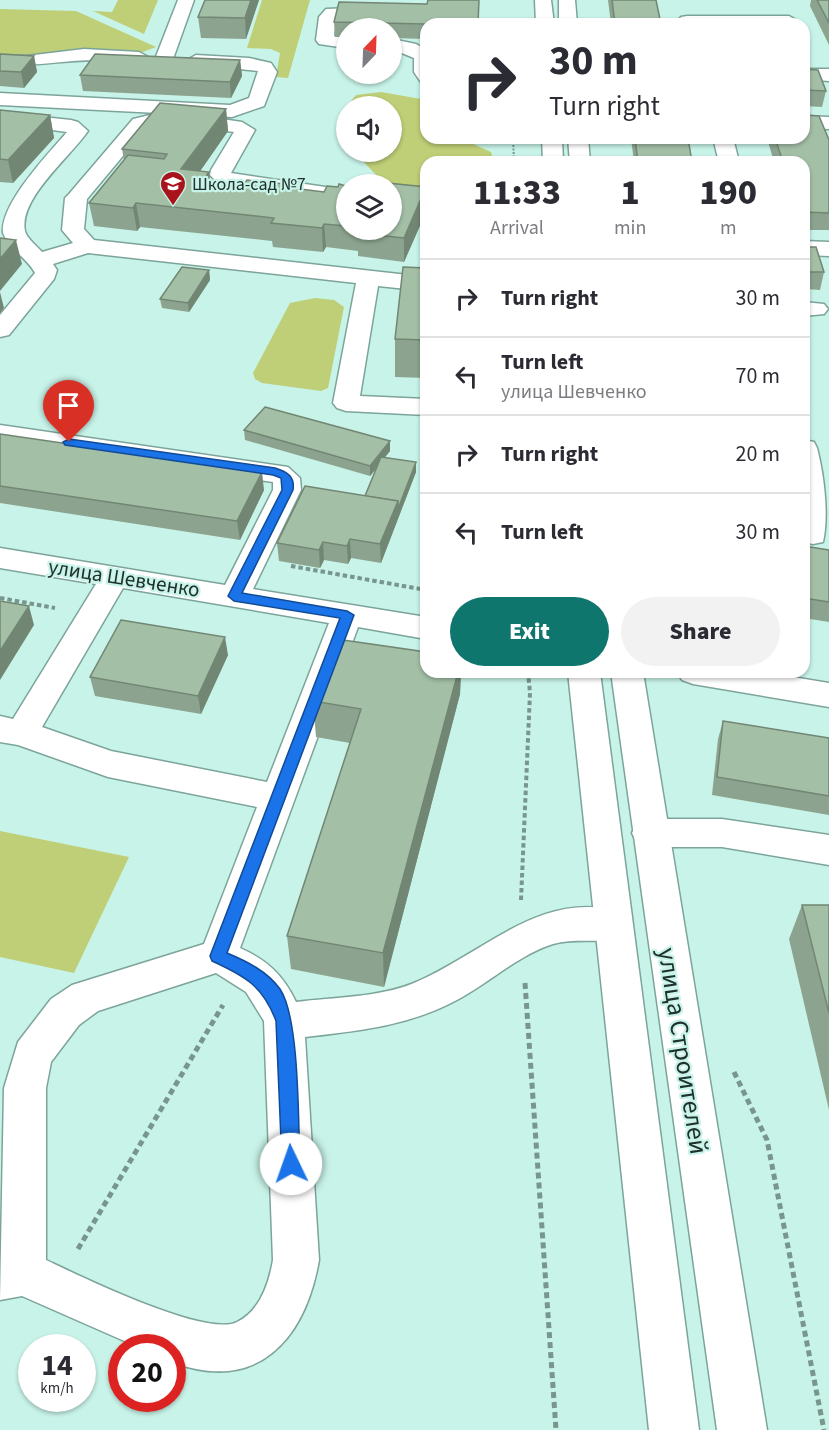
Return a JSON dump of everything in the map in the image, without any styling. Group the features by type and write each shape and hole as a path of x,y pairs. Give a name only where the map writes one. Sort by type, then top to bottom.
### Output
{"main road":[{"path":"164,59 186,0"},
{"path":"543,0 544,18"},
{"path":"567,0 568,18"},
{"path":"778,0 787,18"},
{"path":"336,42 325,40 328,16 332,14 402,13"},
{"path":"686,17 703,18"},
{"path":"402,46 420,54"},
{"path":"0,60 26,61 84,54 259,64 268,72 257,102 231,111 0,99"},
{"path":"810,74 829,75"},
{"path":"0,119 71,126 78,131 22,198 14,214 14,232 46,274 0,330"},
{"path":"87,246 73,230 74,203 140,123 146,120 163,119 235,126 245,130 220,170 220,175 226,180 336,195"},
{"path":"810,122 829,123"},
{"path":"0,195 22,198"},
{"path":"37,261 87,246 420,294"},
{"path":"810,248 829,249"},
{"path":"366,286 420,284"},
{"path":"366,286 346,403 420,407"},
{"path":"0,433 275,472 285,476 288,482 287,490 234,596"},
{"path":"810,475 817,507 815,535"},
{"name":"улица Шевченко","path":"0,558 420,627"},
{"path":"116,577 11,731 108,765 276,797"},
{"path":"231,962 276,797 347,615"},
{"path":"585,678 612,925 674,1430"},
{"name":"улица Строителей","path":"628,678 741,1430"},
{"path":"728,678 829,695"},
{"path":"650,833 722,833 829,850"},
{"path":"284,1021 393,1008 426,996 546,930 612,925"},
{"path":"231,962 274,995 284,1021 296,1260 293,1284 285,1307 267,1328 247,1343 224,1349 183,1342 26,1279 25,1088 32,1055 64,1012 86,997 231,962"}],"path":[{"path":"529,678 530,693 520,898 556,1430"},
{"path":"26,1279 231,962"},
{"path":"732,1061 734,1073 767,1140 824,1430"}],"green space":[{"path":"118,0 158,0 144,34 93,11 112,12"},
{"path":"262,0 310,0 288,78 276,77 280,53 271,49 247,48"},
{"path":"0,9 76,11 156,47 140,53 0,57"},
{"path":"381,92 420,99 420,144 473,144 491,152 492,156 420,156 420,195 402,188 402,174 375,174 364,162 402,162 402,96 355,96"},
{"path":"315,298 334,300 344,307 328,388 321,391 262,383 255,379 253,373 290,303"},
{"path":"0,831 129,857 74,973 0,957"}],"building":[{"path":"205,0 251,0 245,18 198,17"},
{"path":"428,0 479,0 478,18 420,18 420,24 402,23 402,18 336,18 336,22 334,22 339,2 427,4"},
{"path":"612,0 656,0 660,18 614,18"},
{"path":"817,0 829,0 829,23"},
{"path":"0,54 34,56 21,72 0,71"},
{"path":"95,54 240,60 230,82 80,75"},
{"path":"810,69 818,70 826,91 810,90"},
{"path":"160,103 226,109 181,169 209,172 203,180 244,184 247,180 286,184 284,187 324,192 327,186 336,187 336,225 324,224 322,228 271,223 274,218 136,203 133,208 89,203 128,155 164,159 167,154 122,149"},
{"path":"0,110 50,115 8,160 0,159"},
{"path":"810,115 819,116 829,140 829,213 810,212 810,156 781,156 777,144 810,144"},
{"path":"636,144 689,144 691,156 637,156"},
{"path":"402,185 420,186 420,201 404,238 402,238"},
{"path":"0,238 16,240 0,259"},
{"path":"810,247 816,247 824,272 810,272"},
{"path":"182,267 209,270 188,303 160,299"},
{"path":"403,267 420,268 420,340 395,339"},
{"path":"265,407 390,441 370,466 244,430"},
{"path":"0,434 262,472 237,521 0,486"},
{"path":"381,457 416,462 398,509 398,501 365,496"},
{"path":"305,486 398,501 380,544 350,539 347,546 323,542 319,550 277,543"},
{"path":"810,547 829,550 829,602 810,599"},
{"path":"0,601 29,606 0,651"},
{"path":"121,620 225,637 198,696 90,677"},
{"path":"336,639 420,651 420,678 456,678 383,953 287,936 361,709 313,701"},
{"path":"723,721 829,738 829,796 717,777"},
{"path":"802,905 829,905 829,1013"}],"place":[{"name":"Школа-сад №7","path":"173,207"}],"route":[{"path":"69,442 275,472 285,476 288,482 287,490 234,596 347,615 276,797 218,956 245,968 262,982 274,995 284,1021 291,1164"}]}
